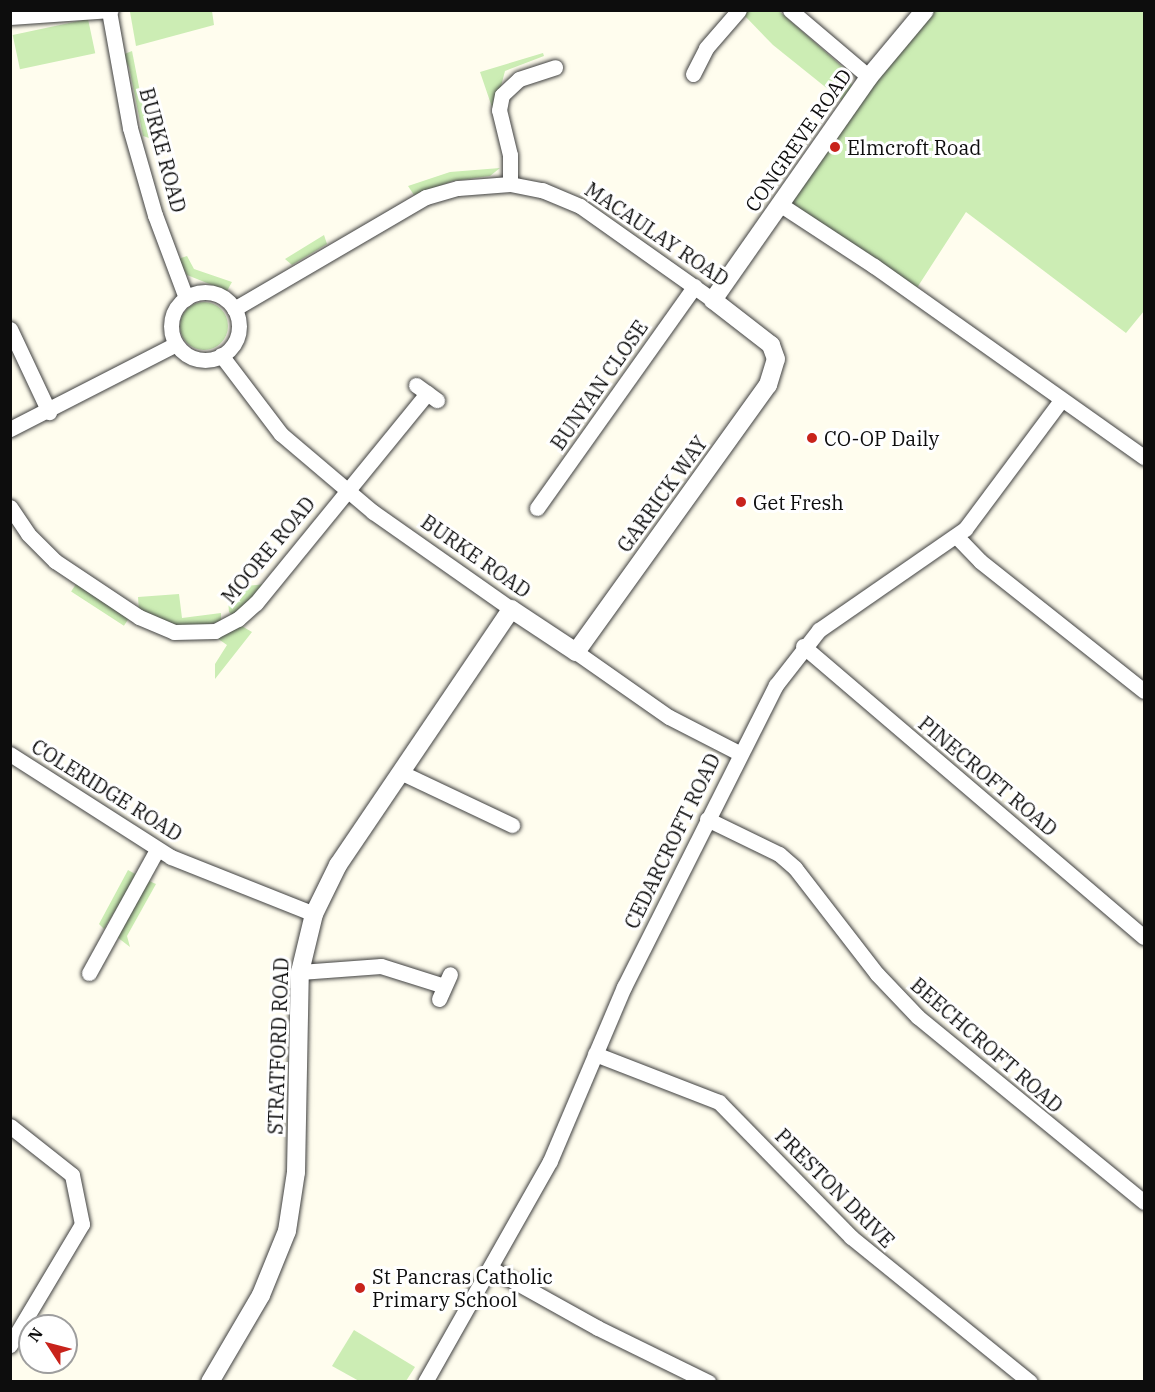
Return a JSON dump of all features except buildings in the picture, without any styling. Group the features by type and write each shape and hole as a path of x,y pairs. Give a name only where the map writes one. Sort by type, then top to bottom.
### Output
{"street":[{"path":"693,74 706,48 739,10"},
{"path":"790,10 869,77"},
{"name":"CONGREVE ROAD","path":"713,300 869,77 925,10"},
{"path":"10,17 110,11"},
{"name":"BURKE ROAD","path":"110,11 142,174 186,298"},
{"path":"510,184 510,155 499,110 502,95 519,79 555,67"},
{"name":"MACAULAY ROAD","path":"234,309 426,197 458,188 510,184 542,190 580,206 763,336 776,359"},
{"path":"781,205 874,266 1144,457"},
{"name":"BUNYAN CLOSE","path":"537,508 695,286"},
{"path":"213,293 234,309 237,335 222,355 212,359 191,357 176,344 171,324 178,305 186,298 213,293"},
{"path":"10,329 49,412"},
{"path":"10,429 49,412 176,344"},
{"name":"BURKE ROAD","path":"222,355 281,434 347,491 511,609 669,717 739,753"},
{"name":"GARRICK WAY","path":"576,652 768,385 776,359"},
{"name":"MOORE ROAD","path":"10,507 37,544 73,575 156,626 194,634 229,625 248,612 427,393"},
{"name":"CEDARCROFT ROAD","path":"425,1382 492,1269 550,1161 595,1054 739,753 776,685 804,646 867,593 957,537 985,505 1061,400"},
{"path":"957,537 980,561 1144,691"},
{"name":"STRATFORD ROAD","path":"210,1382 272,1270 294,1202 300,972 315,914 350,846 511,609"},
{"name":"PINECROFT ROAD","path":"804,646 1144,938"},
{"name":"COLERIDGE ROAD","path":"10,754 157,850 232,884 315,914"},
{"path":"400,772 512,825"},
{"name":"BEECHCROFT ROAD","path":"707,819 760,842 795,867 877,974 918,1017 1144,1202"},
{"path":"90,972 157,850"},
{"path":"300,972 381,966 444,987"},
{"name":"PRESTON DRIVE","path":"595,1054 719,1102 799,1188 858,1244 1030,1382"},
{"path":"10,1126 72,1175 81,1219 79,1235 13,1335"},
{"path":"492,1269 598,1328 708,1382"}],"green space":[{"path":"212,11 214,25 136,46 130,12"},
{"path":"746,11 779,11 846,70 852,86 844,102 773,45 743,14"},
{"path":"925,11 1144,11 1144,311 1126,333 966,212 913,294 781,205"},
{"path":"88,19 95,53 20,69 13,35"},
{"path":"132,51 149,138 143,136 129,67 122,55"},
{"path":"543,53 544,56 505,71 494,113 480,72"},
{"path":"500,168 490,176 453,181 414,195 408,186 450,172"},
{"path":"324,235 327,244 292,265 285,259"},
{"path":"187,256 194,269 232,282 227,291 187,275 178,259"},
{"path":"204,302 221,309 228,326 221,343 204,350 187,343 180,326 187,309"},
{"path":"76,584 129,618 124,626 71,592"},
{"path":"265,584 233,616 229,612 227,588"},
{"path":"179,594 182,618 221,613 221,622 184,628 139,611 138,597"},
{"path":"240,625 252,632 215,679 215,664 227,645 214,636"},
{"path":"128,870 137,875 104,929 99,924"},
{"path":"147,880 156,884 127,936 130,947 117,937"},
{"path":"354,1330 415,1367 406,1381 359,1381 332,1366"}],"place":[{"name":"Elmcroft Road","path":"835,147"},
{"name":"CO-OP Daily","path":"812,438"},
{"name":"Get Fresh","path":"741,502"},
{"name":"St Pancras Catholic Primary School","path":"360,1288"}]}
